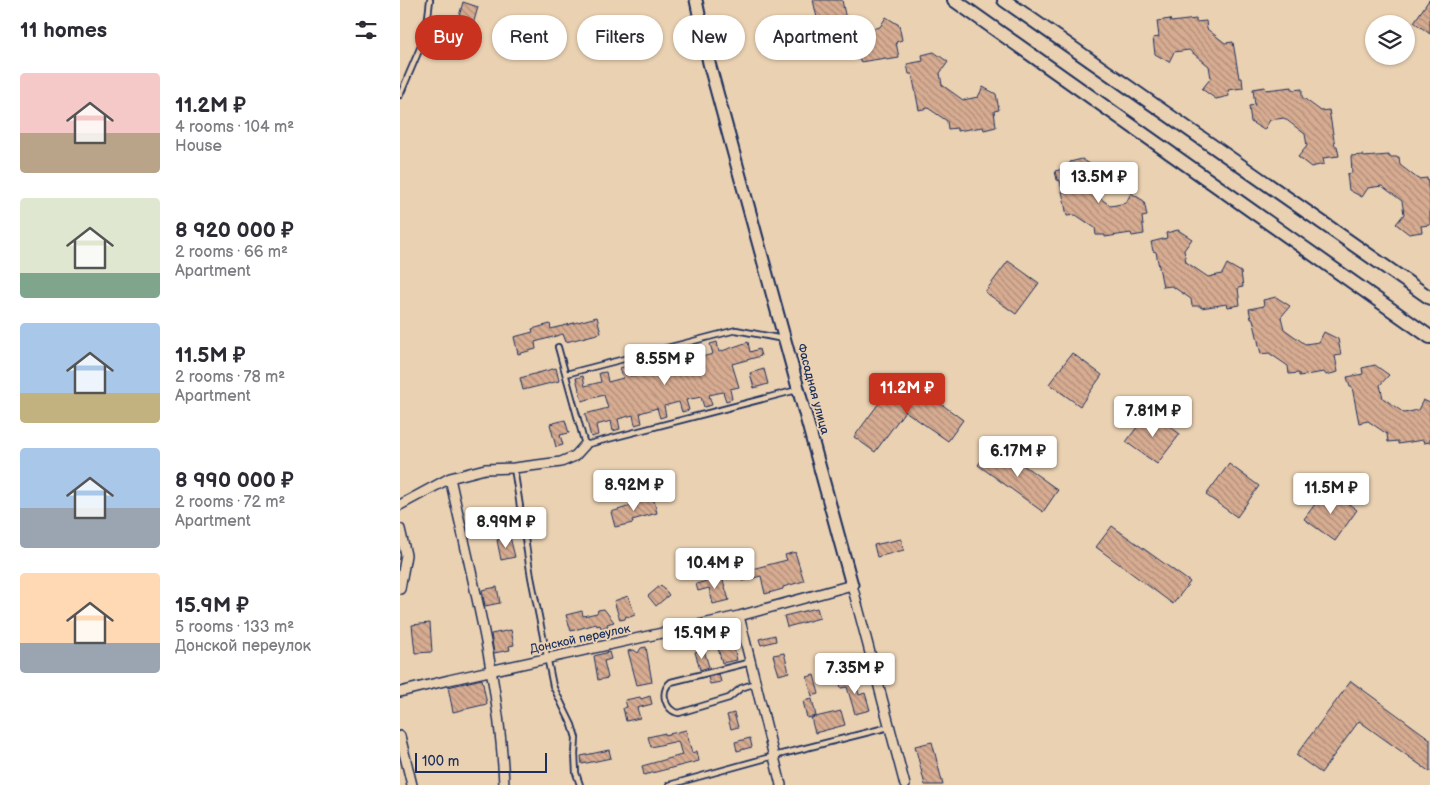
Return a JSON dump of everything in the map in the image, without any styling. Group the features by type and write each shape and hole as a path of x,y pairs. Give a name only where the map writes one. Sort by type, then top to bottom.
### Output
{"main road":[{"path":"954,0 1430,337"},
{"path":"1004,0 1430,298"}],"street":[{"name":"Фасадная улица","path":"696,0 709,63 852,585 904,785"},
{"path":"400,505 450,478 484,469 514,468 561,462 576,456 585,445"},
{"path":"450,478 492,671 503,748 504,785"},
{"path":"400,529 406,554 400,589"},
{"name":"Донской переулок","path":"400,692 740,616 852,585"},
{"path":"740,616 781,785"},
{"path":"400,736 412,785"}],"lane":[{"path":"400,96 426,34 430,0"},
{"path":"566,374 736,330 785,339"},
{"path":"558,347 585,445 798,390"},
{"path":"514,468 531,577 553,686 572,725 576,738 574,754 576,773 580,785"},
{"path":"751,662 671,682 666,686 664,696 669,708 679,713 729,698 740,688 756,683"},
{"path":"669,785 889,727"}],"building":[{"path":"813,0 842,0 845,15 816,15"},
{"path":"1430,0 1430,34 1415,23"},
{"path":"463,2 478,7 476,15 459,15"},
{"path":"886,17 899,25 902,40 896,42 899,58 887,60 886,58 876,60 876,28 880,27"},
{"path":"1170,19 1171,22 1196,19 1196,22 1206,21 1207,29 1225,43 1233,42 1239,78 1242,78 1243,88 1228,90 1229,96 1216,99 1202,89 1211,78 1209,66 1189,50 1174,52 1169,62 1155,54 1153,38 1159,37 1157,21"},
{"path":"934,52 948,62 940,73 942,85 963,100 978,97 983,87 996,94 999,110 994,111 996,127 984,130 983,127 957,131 957,128 948,129 947,121 928,108 919,110 912,74 909,74 907,64 923,61 922,55"},
{"path":"1265,87 1266,90 1292,87 1292,90 1302,89 1302,97 1321,111 1329,110 1335,146 1337,146 1339,156 1323,158 1324,164 1311,167 1298,157 1307,146 1305,134 1284,118 1270,120 1264,130 1251,122 1249,106 1255,105 1253,89"},
{"path":"1363,155 1364,157 1389,155 1389,157 1399,157 1400,165 1418,179 1427,178 1430,200 1430,225 1421,226 1422,232 1409,234 1396,224 1404,214 1402,201 1382,186 1368,188 1362,197 1349,190 1347,174 1352,173 1351,156"},
{"path":"1082,159 1096,168 1088,179 1090,191 1111,206 1126,203 1131,193 1144,201 1147,216 1142,217 1144,234 1132,236 1131,233 1105,237 1105,235 1096,235 1095,228 1076,215 1067,216 1060,181 1057,180 1055,171 1071,167 1070,162"},
{"path":"1178,230 1192,239 1184,250 1186,262 1208,277 1222,274 1227,264 1241,272 1243,287 1238,288 1240,305 1228,307 1227,304 1201,308 1201,306 1192,306 1191,299 1172,286 1163,287 1156,252 1153,251 1151,242 1167,238 1166,233"},
{"path":"1008,261 1039,283 1016,314 985,292"},
{"path":"1276,297 1290,306 1281,317 1284,329 1305,344 1319,342 1324,332 1338,339 1341,355 1335,356 1338,372 1326,375 1324,372 1299,376 1299,373 1289,374 1288,366 1269,353 1261,354 1249,309 1264,306 1263,300"},
{"path":"597,317 601,333 566,342 563,334 535,342 536,349 518,354 514,337 533,332 532,329 550,324 551,329"},
{"path":"717,342 719,352 748,342 750,352 759,349 761,356 732,364 739,387 730,389 732,399 726,401 723,392 709,395 712,405 704,407 701,397 686,400 689,410 682,412 679,402 664,406 666,416 660,418 657,408 640,413 642,423 635,425 633,415 618,419 620,429 613,431 611,421 596,425 598,435 591,437 585,414 608,408 604,395 582,401 576,378 583,376 585,386 601,382 599,373 606,372 608,382 623,378 620,368 627,366 630,376 648,371 645,361 652,359 654,369 669,366 666,356 673,354 676,364 691,360 688,350 695,348 698,358 713,354 710,344"},
{"path":"1072,353 1102,375 1080,406 1049,384"},
{"path":"1375,365 1389,375 1380,385 1383,398 1404,413 1418,410 1423,400 1430,403 1430,442 1424,443 1423,440 1398,444 1398,441 1388,442 1387,434 1368,421 1359,423 1352,387 1350,387 1347,377 1363,374 1362,368"},
{"path":"556,368 559,381 523,390 520,378"},
{"path":"764,369 768,384 754,388 750,373"},
{"path":"910,381 963,420 948,441 905,411 875,452 854,437 893,384"},
{"path":"1149,411 1180,434 1157,464 1126,442"},
{"path":"565,420 569,433 560,435 563,445 556,447 550,424"},
{"path":"994,444 1058,490 1043,512 978,465"},
{"path":"1229,464 1259,486 1237,517 1206,495"},
{"path":"1327,488 1357,510 1335,541 1304,519"},
{"path":"653,497 657,513 632,520 633,523 615,527 611,512 634,505 633,502"},
{"path":"1112,526 1190,582 1173,604 1096,547"},
{"path":"510,537 515,557 501,560 497,540"},
{"path":"901,539 904,550 877,557 874,545"},
{"path":"795,552 804,581 765,594 761,576 742,581 740,572 787,560 785,555"},
{"path":"722,577 729,600 713,604 709,588 698,591 696,584"},
{"path":"661,585 669,595 656,606 648,596"},
{"path":"497,587 500,603 485,606 482,590"},
{"path":"628,596 635,615 626,616 625,619 620,620 614,601"},
{"path":"817,608 820,618 787,627 784,616"},
{"path":"604,609 614,622 601,628 600,625 597,626 596,624 571,631 566,615 582,611 583,616 597,613 598,610"},
{"path":"430,623 432,652 415,653 412,625"},
{"path":"511,630 514,645 509,646 510,650 494,653 491,634"},
{"path":"775,635 776,641 761,645 759,639"},
{"path":"733,644 737,660 722,663 718,648"},
{"path":"646,647 652,682 637,685 628,651 634,650 638,653 641,648"},
{"path":"704,650 709,667 700,670 695,652"},
{"path":"609,652 611,659 604,661 608,678 598,680 594,656"},
{"path":"784,653 789,672 779,675 773,655"},
{"path":"719,674 721,682 710,684 708,677"},
{"path":"814,675 819,694 812,696 807,677"},
{"path":"854,675 859,695 865,693 870,710 855,714 847,687 841,688 839,679"},
{"path":"482,679 487,704 453,712 448,687"},
{"path":"1351,681 1430,739 1430,772 1359,721 1321,773 1296,755"},
{"path":"650,696 652,704 637,708 640,718 626,721 623,708 627,707 625,700 640,697 641,699"},
{"path":"812,699 816,716 807,718 803,701"},
{"path":"841,711 845,725 815,733 811,718"},
{"path":"734,713 738,727 731,729 727,715"},
{"path":"686,730 692,753 697,751 699,761 644,775 642,766 682,755 678,741 651,747 648,737"},
{"path":"750,738 752,747 737,751 735,742"},
{"path":"932,742 943,785 925,785 915,746"},
{"path":"609,750 611,758 582,764 581,756"}]}
